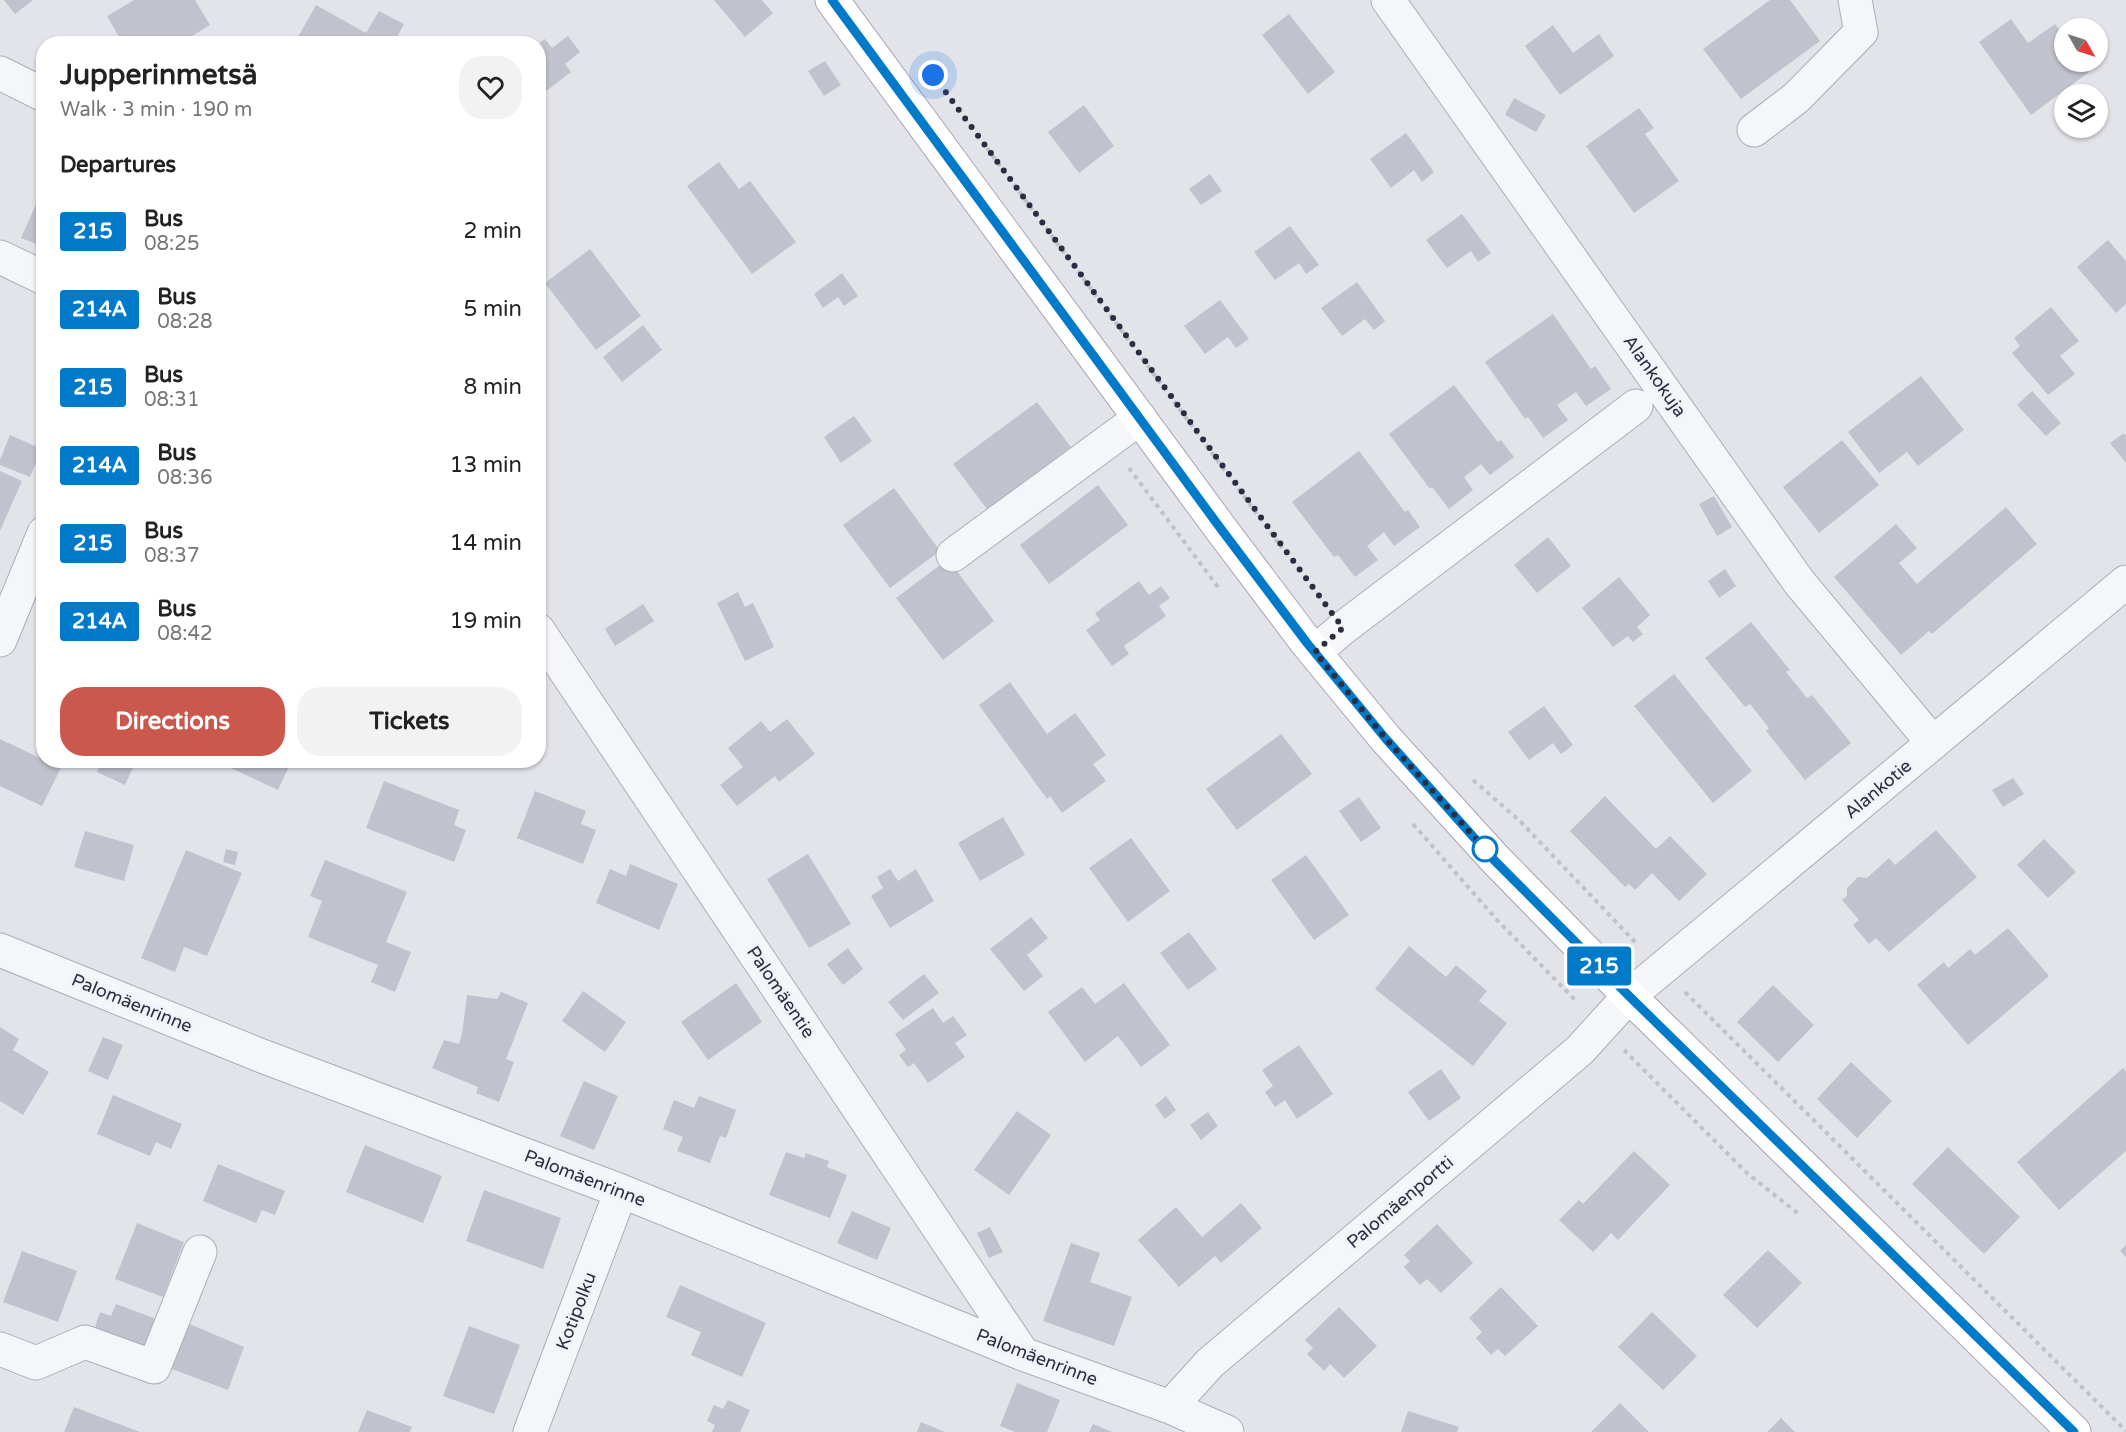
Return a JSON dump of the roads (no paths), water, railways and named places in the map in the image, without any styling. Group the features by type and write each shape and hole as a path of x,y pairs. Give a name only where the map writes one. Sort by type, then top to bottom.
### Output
{"main road":[{"path":"832,0 1315,652 1386,739 1494,860 1629,996 2074,1432"}],"street":[{"name":"Alankokuja","path":"1388,0 1799,582 1933,743"},
{"path":"1754,130 1796,98 1861,32 1855,0"},
{"path":"0,73 36,91"},
{"path":"0,257 36,274"},
{"path":"1315,652 1343,628 1636,406"},
{"path":"953,555 1140,418"},
{"path":"0,640 36,552"},
{"name":"Alankotie","path":"1629,996 2125,584"},
{"name":"Palomäentie","path":"546,642 1023,1354"},
{"name":"Palomäenrinne","path":"0,950 262,1056 621,1191 1023,1354 1170,1407 1227,1432"},
{"name":"Palomäenportti","path":"1170,1407 1210,1363 1580,1050 1629,996"},
{"name":"Kotipolku","path":"530,1432 621,1191"},
{"path":"0,1349 36,1363 85,1342 154,1367 200,1252"}]}
